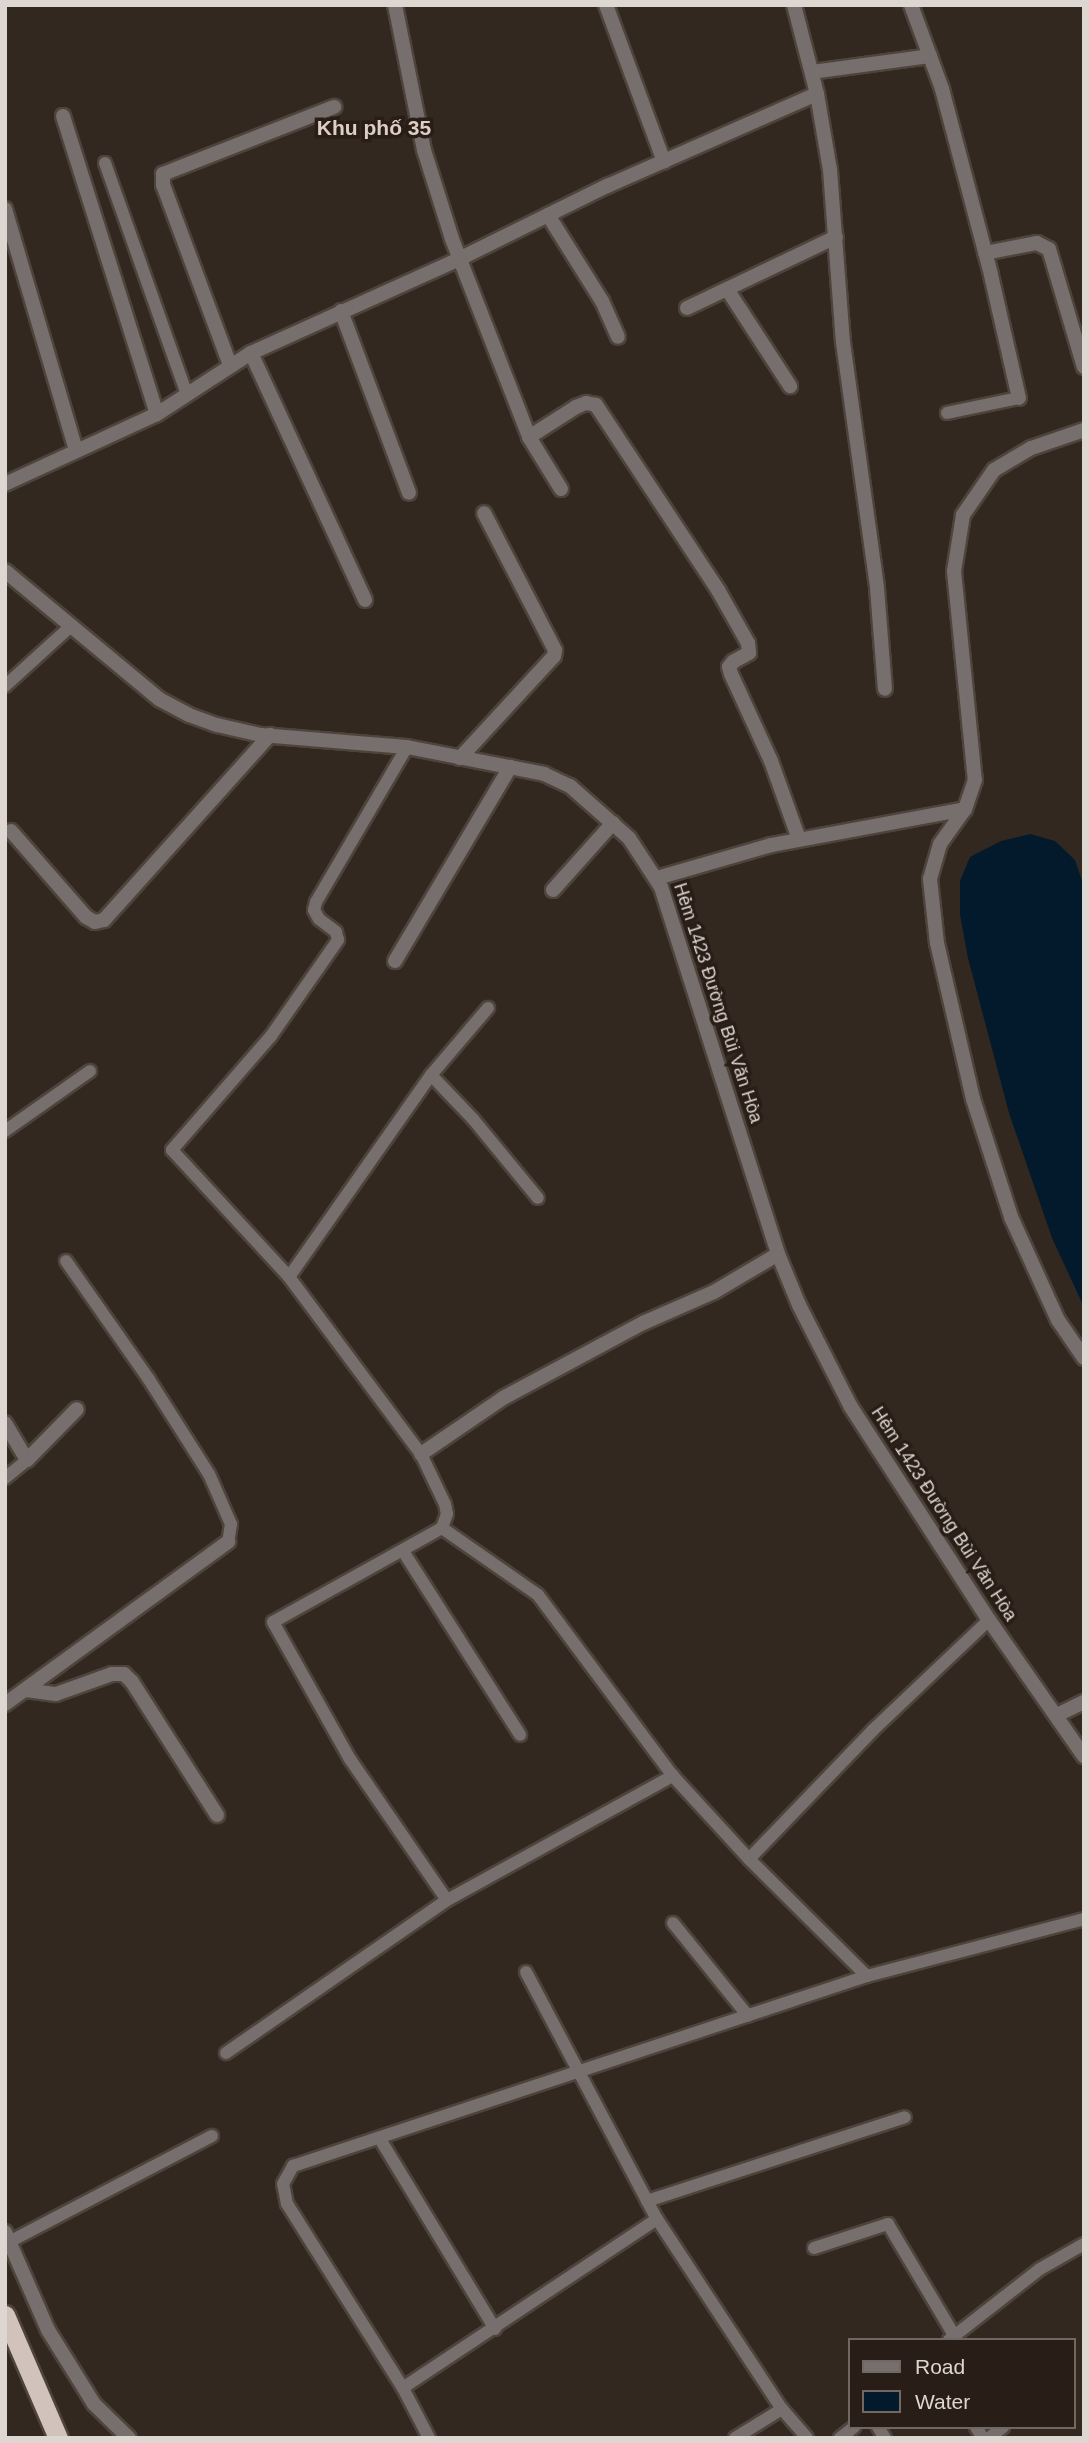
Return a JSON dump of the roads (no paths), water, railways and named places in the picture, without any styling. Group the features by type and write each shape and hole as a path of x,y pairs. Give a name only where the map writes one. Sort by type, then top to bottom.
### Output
{"highway":[{"path":"5,2315 58,2438"}],"street":[{"path":"395,5 424,150 460,259 529,437 561,489"},
{"path":"606,5 664,162"},
{"path":"794,5 817,94 830,170 844,342 877,588 885,689"},
{"path":"911,5 942,89 1019,398"},
{"path":"812,72 930,56"},
{"path":"5,484 157,414 251,353 817,94"},
{"path":"230,365 163,185 163,174 334,107"},
{"path":"63,116 157,414"},
{"path":"5,209 12,256 76,452"},
{"path":"548,215 602,301 618,337"},
{"path":"687,308 836,237"},
{"path":"985,253 1037,243 1049,249 1084,367"},
{"path":"727,289 790,386"},
{"path":"341,311 409,493"},
{"path":"251,353 365,600"},
{"path":"529,437 576,407 586,403 596,405 718,590 748,643 749,653 729,667 771,761 799,839"},
{"path":"1084,430 1031,448 993,470 963,515 954,571 975,780 965,809 940,844 930,879 937,943 973,1099 1011,1217 1058,1320 1084,1358"},
{"path":"460,758 554,656 555,650 484,513"},
{"name":"Hẻm 1423 Đường Bùi Văn Hòa","path":"5,572 159,699 216,725 270,735 407,747 544,774 570,786 629,838 657,878 778,1254 799,1305 851,1407 989,1620 1084,1756"},
{"path":"10,831 86,917 95,922 104,920 270,735"},
{"path":"395,961 510,767"},
{"path":"657,878 799,839 965,809"},
{"path":"553,890 613,823"},
{"path":"421,1454 503,1398 643,1323 714,1292 778,1254"},
{"path":"5,1423 27,1460 78,1409"},
{"path":"5,1704 228,1542"},
{"path":"26,1690 56,1694 112,1674 124,1674 132,1682 217,1815"},
{"path":"1057,1715 1084,1702"},
{"path":"7,2237 48,2330 94,2404 129,2438"}],"lane":[{"path":"105,163 187,395"},
{"path":"947,413 1019,398"},
{"path":"5,686 71,626"},
{"path":"407,747 316,902 314,911 319,919 337,932 338,940 271,1036 172,1150 289,1277 421,1454 445,1504 447,1514 442,1528 273,1622 350,1759 447,1900"},
{"path":"289,1277 432,1075 488,1008"},
{"path":"5,1131 90,1071"},
{"path":"432,1075 473,1119 538,1198"},
{"path":"66,1261 148,1378 209,1474 231,1524 228,1542"},
{"path":"5,1478 27,1460"},
{"path":"442,1528 538,1595 673,1776 749,1859 867,1976"},
{"path":"403,1552 520,1735"},
{"path":"749,1859 873,1730 989,1620"},
{"path":"226,2053 447,1900 673,1776"},
{"path":"429,2438 402,2388 288,2204 283,2184 293,2166 578,2074 867,1976 1084,1919"},
{"path":"673,1923 748,2016"},
{"path":"526,1972 657,2219 782,2409 807,2438"},
{"path":"647,2201 905,2117"},
{"path":"7,2237 212,2136"},
{"path":"380,2139 495,2329"},
{"path":"402,2388 495,2329 657,2219"},
{"path":"814,2248 888,2224 951,2338 1040,2269 1084,2244"},
{"path":"735,2438 782,2409"}],"water":[{"path":"1030,834 1055,841 1075,860 1084,887 1084,1307 1052,1238 1009,1113 968,958 960,915 960,881 970,857 1001,841"}],"district":[{"name":"Khu phố 35","path":"374,128"}]}
